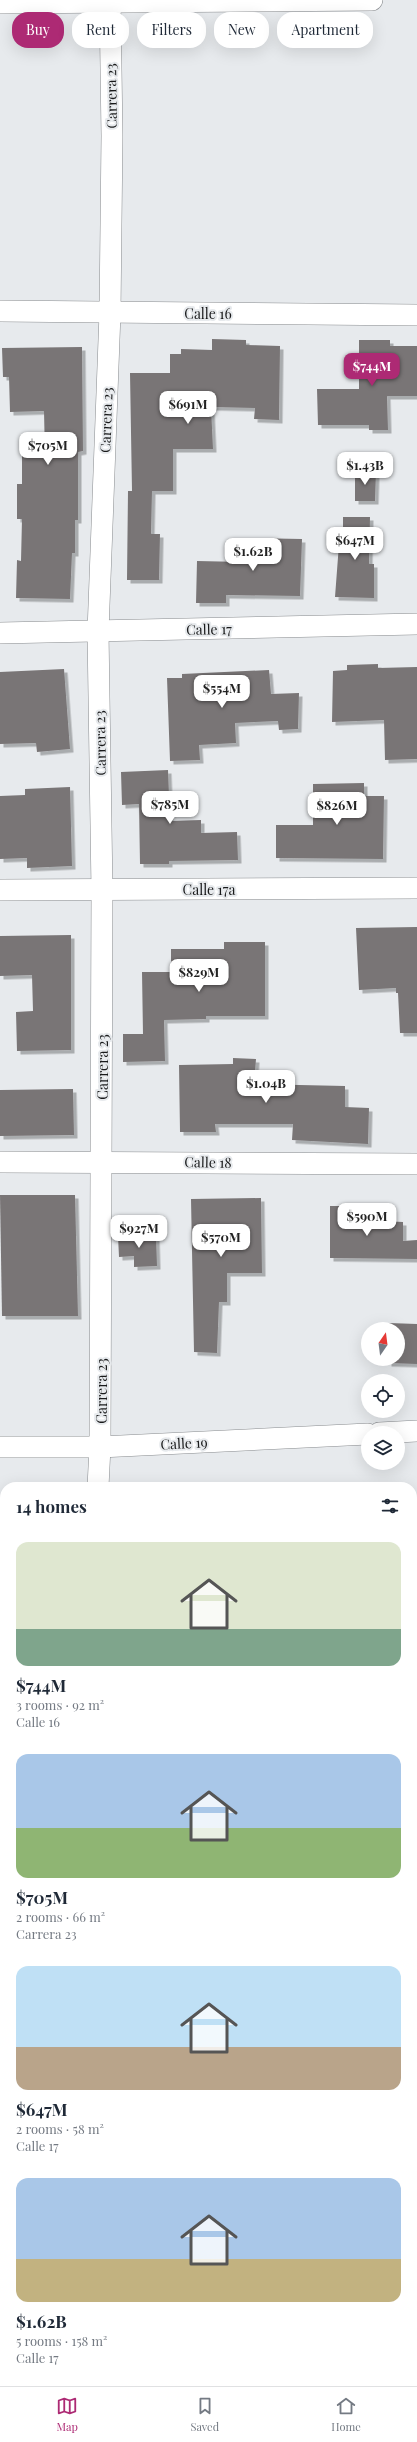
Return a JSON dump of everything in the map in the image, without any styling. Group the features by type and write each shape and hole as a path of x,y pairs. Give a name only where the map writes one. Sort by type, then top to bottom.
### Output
{"street":[{"path":"0,3 372,0"},
{"name":"Carrera 23","path":"98,1482 100,1447 102,1161 102,890 98,632 110,313 112,136 110,1"},
{"name":"Calle 16","path":"0,311 417,315"},
{"name":"Calle 17","path":"0,633 417,624"},
{"name":"Calle 17a","path":"0,890 417,888"},
{"name":"Calle 18","path":"0,1162 102,1161 417,1164"},
{"path":"405,1432 417,1431"},
{"name":"Calle 19","path":"0,1447 100,1447 361,1434"}],"building":[{"path":"212,339 246,340 246,345 280,346 279,420 254,419 255,408 211,407 213,449 173,449 173,491 152,491 151,534 160,534 159,580 127,580 128,491 132,491 130,373 170,373 170,354 181,354 181,349 212,350"},
{"path":"359,340 390,340 390,346 417,346 417,396 387,396 388,430 369,430 369,425 318,425 317,389 359,389"},
{"path":"82,347 83,451 78,452 78,520 75,520 75,553 72,553 70,599 16,598 17,560 21,561 22,519 17,519 17,484 22,484 22,455 45,456 44,411 10,412 9,377 3,377 2,348"},
{"path":"355,471 376,471 375,501 355,501"},
{"path":"343,517 370,517 369,564 374,564 374,598 335,597 339,544 343,544"},
{"path":"243,538 302,539 300,596 226,595 226,603 196,603 197,561 243,562"},
{"path":"378,664 378,668 417,667 417,759 385,760 384,720 332,722 333,671 347,670 347,665"},
{"path":"64,669 70,749 37,752 36,743 0,744 0,672"},
{"path":"269,670 271,694 299,693 298,729 279,730 278,721 235,723 236,743 199,745 200,760 170,761 167,678 182,678 182,674"},
{"path":"168,770 170,821 201,820 201,833 237,832 238,860 169,861 169,864 140,864 139,804 122,805 121,772"},
{"path":"364,783 364,796 384,796 383,859 276,858 276,825 313,825 313,784"},
{"path":"70,787 72,866 27,868 27,858 0,859 0,796 25,795 25,789"},
{"path":"417,927 417,1033 400,1033 398,993 396,993 396,988 359,990 356,928"},
{"path":"71,935 71,1050 17,1051 16,1012 33,1011 32,975 0,976 0,936"},
{"path":"224,942 265,942 265,1016 206,1016 206,1019 164,1020 165,1061 123,1062 123,1034 143,1034 142,972 171,972 171,949 224,949"},
{"path":"233,1058 256,1059 254,1084 345,1086 345,1107 369,1108 368,1144 292,1140 293,1124 215,1124 216,1132 180,1132 179,1065 233,1064"},
{"path":"73,1089 74,1135 0,1136 0,1090"},
{"path":"0,1195 75,1195 78,1316 2,1316"},
{"path":"261,1198 262,1273 227,1273 227,1302 219,1302 217,1353 194,1352 191,1199"},
{"path":"330,1206 362,1206 362,1220 403,1222 403,1241 417,1240 417,1259 330,1258"},
{"path":"156,1235 157,1266 134,1267 134,1256 119,1257 118,1236"},
{"path":"405,1324 417,1324 417,1364 405,1364"}]}
